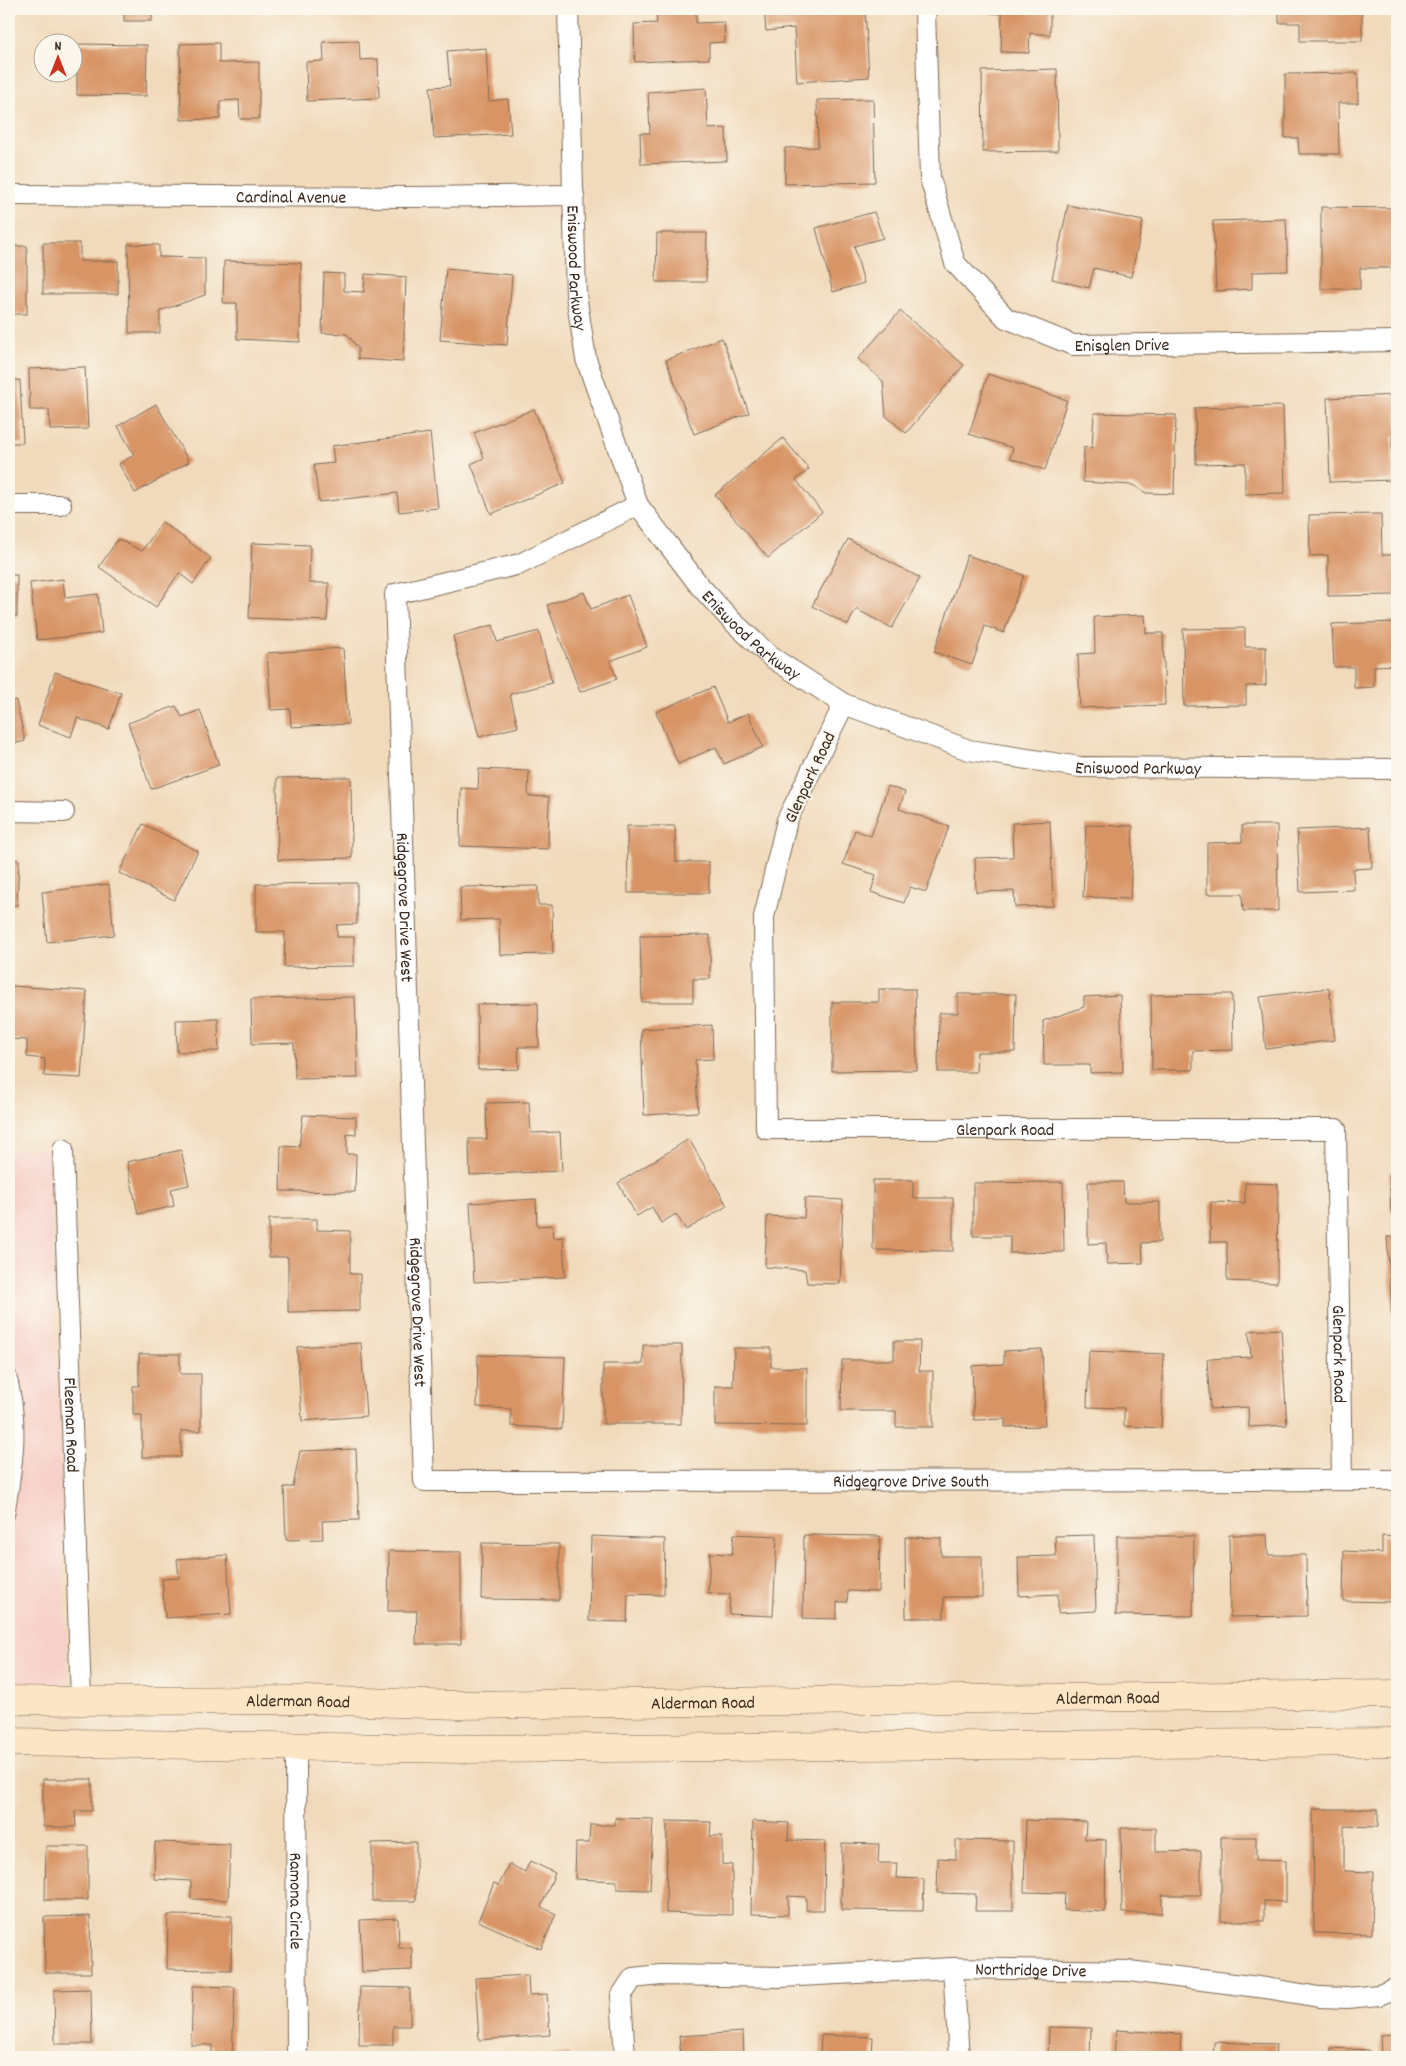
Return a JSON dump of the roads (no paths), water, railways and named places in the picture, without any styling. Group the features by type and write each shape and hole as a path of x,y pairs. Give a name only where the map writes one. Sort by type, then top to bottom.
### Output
{"main road":[{"name":"Alderman Road","path":"9,1700 304,1700 459,1705 1397,1694"},
{"path":"9,1742 462,1749 1397,1742"}],"street":[{"name":"Eniswood Parkway","path":"568,9 576,295 586,359 638,505 699,585 731,620 771,657 844,704 969,750 1080,768 1397,768"},
{"name":"Enisglen Drive","path":"924,9 930,178 955,263 1006,318 1073,345 1397,341"},
{"name":"Cardinal Avenue","path":"9,195 415,197 574,195"},
{"path":"9,505 61,505"},
{"name":"Ridgegrove Drive West","path":"424,1482 395,594 520,564 638,505"},
{"name":"Glenpark Road","path":"844,704 787,820 764,917 766,1129 1336,1130 1342,1480"},
{"path":"9,811 64,812"},
{"name":"Fleeman Road","path":"62,1150 81,1701"},
{"name":"Ridgegrove Drive South","path":"424,1482 1397,1480"},
{"name":"Ramona Circle","path":"296,1745 297,2057"},
{"path":"953,1968 959,2057"},
{"name":"Northridge Drive","path":"625,2057 621,1996 633,1978 661,1975 780,1977 953,1968 1129,1971 1266,1988 1318,1997 1347,1998 1371,1996 1397,1988"}],"lane":[{"path":"9,1368 16,1392 20,1420 16,1478 9,1515"}]}
